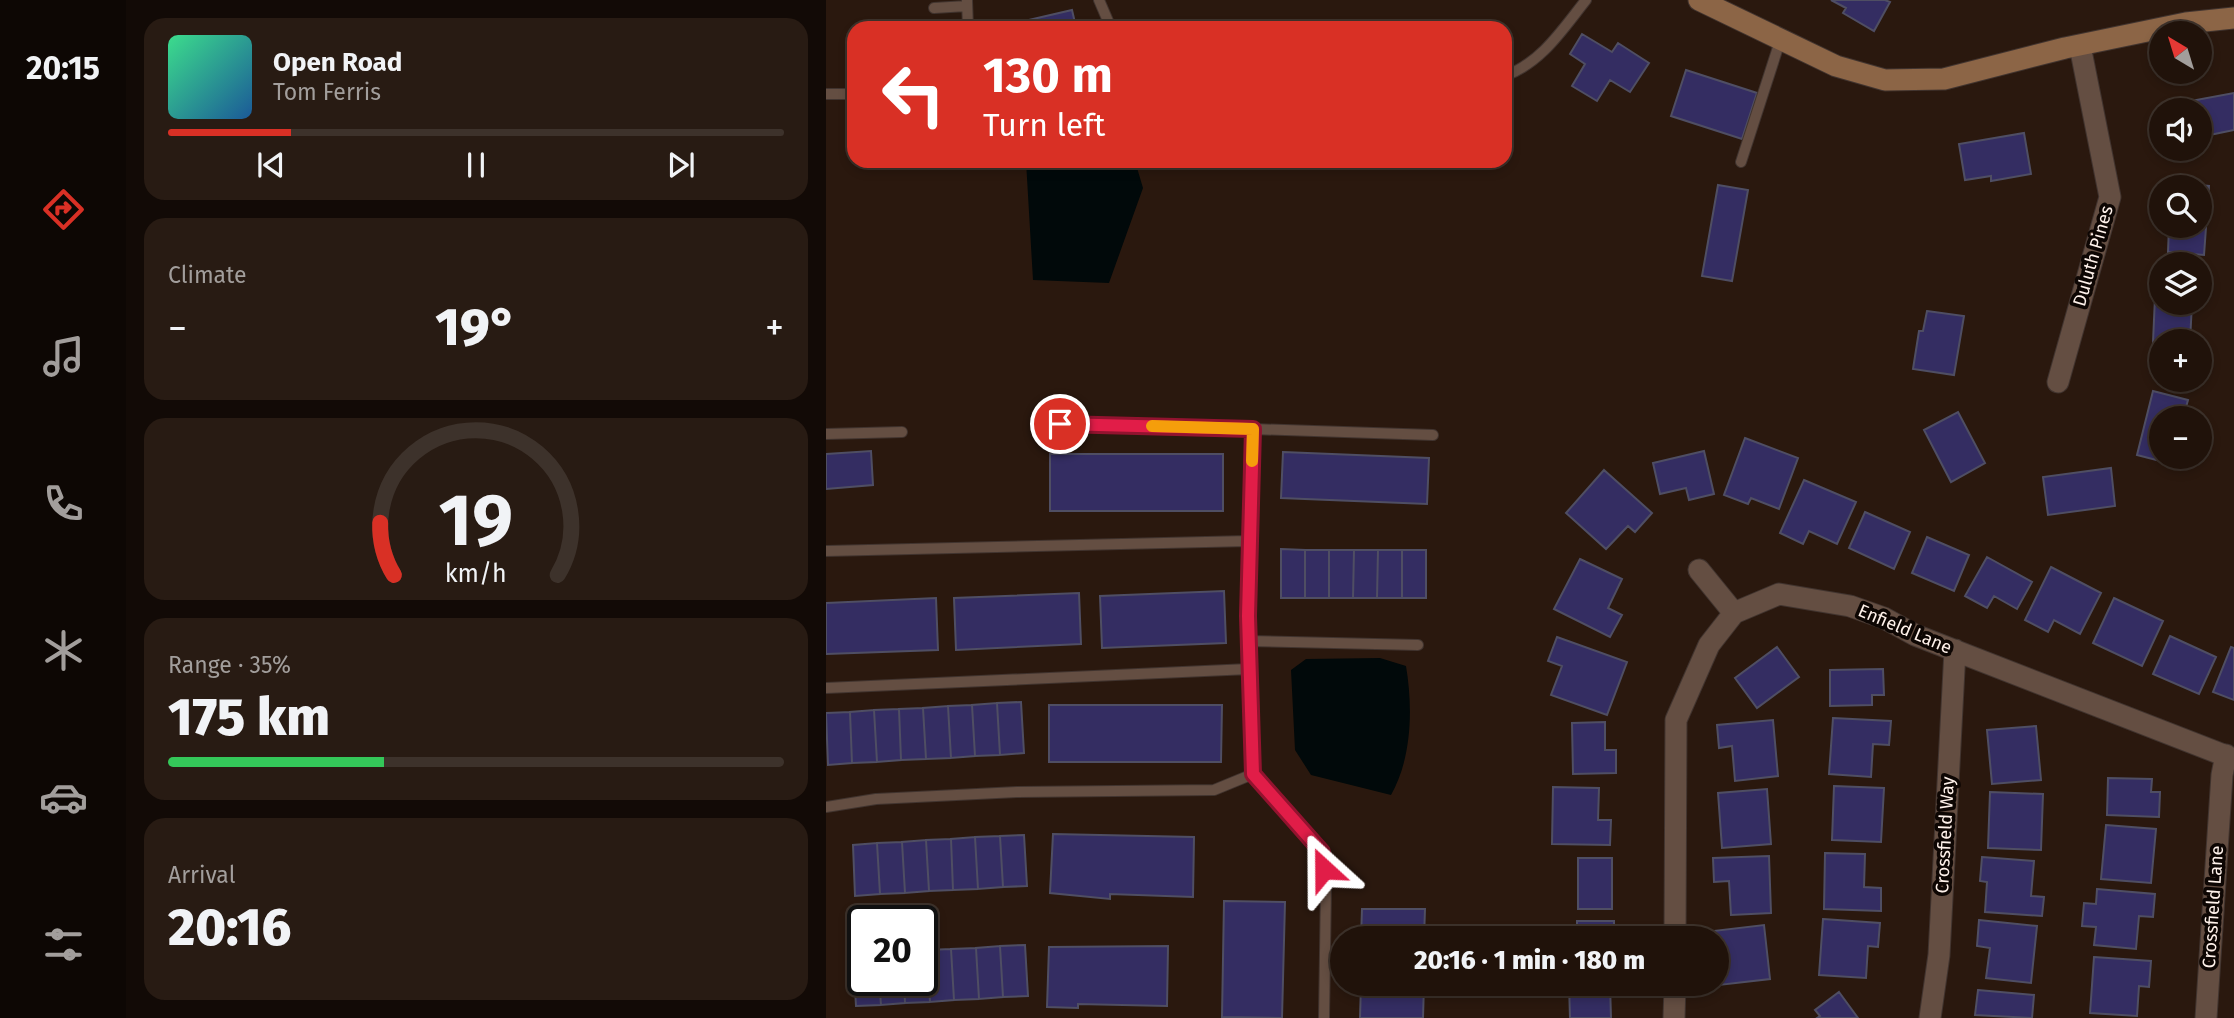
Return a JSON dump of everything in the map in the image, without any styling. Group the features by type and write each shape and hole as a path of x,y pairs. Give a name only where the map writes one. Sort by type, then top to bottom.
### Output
{"street":[{"path":"1699,0 1836,66 1885,80 1944,79 2186,23 2234,18"},
{"name":"Duluth Pines","path":"2058,382 2110,197 2080,46"},
{"path":"1699,570 1734,613"},
{"name":"Enfield Lane","path":"1675,926 1676,720 1709,645 1734,613 1779,594 1850,606 1884,618 1915,635 2230,757"},
{"name":"Crossfield Way","path":"1930,1018 1939,955 1955,650"},
{"name":"Crossfield Lane","path":"2206,1018 2222,775 2230,757"},
{"path":"1674,1018 1675,996"}],"lane":[{"path":"1099,0 1108,21"},
{"path":"1512,73 1544,53 1586,0"},
{"path":"934,8 967,3 968,21"},
{"path":"1741,163 1781,38"},
{"path":"826,94 847,94"},
{"path":"1060,424 1433,435"},
{"path":"1253,429 1248,541 1248,641 1253,774 1322,852 1326,886 1324,1018"},
{"path":"826,434 902,432"},
{"path":"826,551 1248,541"},
{"path":"1248,641 1418,645"},
{"path":"826,688 1249,669"},
{"path":"826,807 876,799 1017,792 1214,790 1253,774"}],"shaded area":[{"path":"1026,168 1137,168 1143,188 1109,283 1033,280"},
{"path":"1380,658 1406,666 1410,699 1407,749 1391,795 1311,775 1295,750 1291,670 1306,659"}],"building":[{"path":"1831,0 1890,2 1874,31 1843,13 1846,8"},
{"path":"1072,10 1075,21 1024,21"},
{"path":"1582,34 1612,52 1618,43 1649,63 1630,92 1610,80 1597,101 1572,86 1585,64 1570,54"},
{"path":"1686,70 1757,93 1742,139 1671,116"},
{"path":"2234,93 2234,130 2212,135 2212,98 2207,98"},
{"path":"2024,133 2031,174 1991,181 1991,176 1965,180 1959,144"},
{"path":"1718,185 1748,190 1732,281 1702,276"},
{"path":"2169,238 2205,238 2204,252 2168,252"},
{"path":"1927,311 1964,316 1954,375 1913,369 1919,331 1923,331"},
{"path":"2154,315 2191,315 2191,329 2154,329"},
{"path":"2153,392 2188,400 2186,406 2149,406"},
{"path":"2149,407 2149,458 2137,455"},
{"path":"1958,412 1985,463 1951,482 1924,430"},
{"path":"1745,438 1798,458 1779,509 1751,498 1748,504 1724,495"},
{"path":"871,451 873,485 826,489 826,454"},
{"path":"1704,451 1714,494 1689,500 1686,488 1660,494 1653,463"},
{"path":"1283,452 1429,458 1427,504 1281,498"},
{"path":"1050,454 1223,454 1223,511 1050,511"},
{"path":"2111,468 2115,506 2048,515 2043,477"},
{"path":"1604,470 1652,513 1635,532 1628,526 1606,549 1566,513"},
{"path":"1804,480 1856,502 1837,544 1809,531 1803,544 1780,533"},
{"path":"1865,512 1910,532 1894,569 1849,548"},
{"path":"1927,537 1969,555 1954,591 1912,573"},
{"path":"1281,549 1305,550 1305,598 1281,598"},
{"path":"1305,550 1329,550 1329,598 1305,598"},
{"path":"1329,550 1354,550 1353,598 1329,598"},
{"path":"1354,550 1378,550 1377,598 1353,598"},
{"path":"1378,550 1402,550 1402,598 1377,598"},
{"path":"1402,550 1426,550 1426,598 1402,598"},
{"path":"1987,557 2032,582 2017,609 1994,596 1987,608 1965,596"},
{"path":"1580,559 1622,579 1608,608 1622,615 1610,637 1554,609"},
{"path":"2051,567 2101,593 2080,634 2054,620 2048,632 2025,620"},
{"path":"1224,591 1226,643 1102,648 1100,596"},
{"path":"1079,593 1081,644 956,650 954,598"},
{"path":"936,598 938,650 826,654 826,603"},
{"path":"2114,598 2163,621 2142,666 2093,643"},
{"path":"2170,636 2216,657 2199,694 2153,674"},
{"path":"1557,637 1627,662 1607,715 1551,695 1562,666 1548,661"},
{"path":"1777,647 1799,677 1757,708 1735,678"},
{"path":"2231,647 2234,648 2234,700 2213,692"},
{"path":"1883,669 1884,695 1872,695 1872,705 1830,706 1830,670"},
{"path":"1021,702 1024,753 1000,755 997,703"},
{"path":"997,703 1000,755 975,756 972,705"},
{"path":"972,705 975,756 951,758 948,706"},
{"path":"1049,705 1222,705 1221,762 1049,762"},
{"path":"948,706 951,758 926,759 923,708"},
{"path":"923,708 926,759 901,760 899,709"},
{"path":"899,709 901,760 877,762 874,710"},
{"path":"874,710 877,762 852,763 850,712"},
{"path":"850,712 852,763 828,765 826,713"},
{"path":"1833,718 1891,721 1889,745 1873,744 1871,777 1829,774"},
{"path":"1773,720 1778,776 1735,781 1732,746 1719,748 1717,725"},
{"path":"1605,722 1605,750 1616,750 1616,773 1573,774 1572,723"},
{"path":"2036,726 2041,780 1992,784 1987,730"},
{"path":"2108,778 2152,779 2151,792 2160,792 2159,817 2107,815"},
{"path":"1834,786 1884,788 1881,842 1832,840"},
{"path":"1553,787 1599,788 1598,820 1611,820 1610,845 1552,844"},
{"path":"1767,789 1771,844 1722,848 1718,793"},
{"path":"1990,792 2043,794 2041,850 1988,848"},
{"path":"2106,825 2156,829 2151,883 2101,879"},
{"path":"1053,834 1194,837 1193,897 1110,894 1110,899 1050,893"},
{"path":"1024,835 1027,886 1003,887 1000,836"},
{"path":"1000,836 1003,887 978,889 975,837"},
{"path":"975,837 978,889 953,890 951,839"},
{"path":"951,839 953,890 929,891 926,840"},
{"path":"926,840 929,891 905,893 902,842"},
{"path":"902,842 905,893 880,894 877,843"},
{"path":"877,843 880,894 855,896 853,845"},
{"path":"1825,853 1865,854 1864,887 1881,888 1881,911 1824,909"},
{"path":"1769,856 1771,913 1731,915 1729,881 1714,882 1713,858"},
{"path":"1982,857 2034,861 2031,896 2044,897 2042,916 1985,912 1987,882 1980,881"},
{"path":"1578,858 1612,858 1612,909 1578,909"},
{"path":"2097,889 2155,894 2153,917 2139,916 2136,949 2094,945 2096,927 2082,926 2084,903 2096,904"},
{"path":"1224,901 1285,902 1282,1018 1222,1017"},
{"path":"1362,909 1425,909 1424,926 1361,926"},
{"path":"1823,919 1880,923 1878,947 1868,946 1866,978 1819,975"},
{"path":"1979,920 2037,926 2031,983 1986,978 1990,948 1977,946"},
{"path":"1577,921 1614,921 1614,926 1577,926"},
{"path":"1764,925 1770,979 1729,984 1729,929"},
{"path":"1025,945 1028,996 1003,997 1000,946"},
{"path":"1000,946 1003,997 979,999 976,948"},
{"path":"1168,946 1167,1006 1078,1004 1078,1008 1047,1007 1049,947"},
{"path":"976,948 979,999 954,1000 951,949"},
{"path":"951,949 954,1000 930,1002 930,996 938,996 938,950"},
{"path":"2094,957 2151,961 2149,987 2139,986 2137,1016 2090,1013"},
{"path":"1978,990 2034,995 2032,1018 1975,1015"},
{"path":"1839,992 1858,1018 1817,1018 1820,1016 1815,1010"},
{"path":"855,996 880,996 881,1005 856,1006"},
{"path":"880,996 905,996 905,1003 881,1005"},
{"path":"905,996 930,996 930,1002 905,1003"},
{"path":"1361,996 1424,996 1423,1018 1360,1018"},
{"path":"1569,996 1610,996 1611,1018 1570,1018"}],"slow traffic":[{"path":"1152,426 1253,429 1252,461"}],"route":[{"path":"1060,424 1253,429 1248,616 1253,774 1322,852 1324,869"}]}
